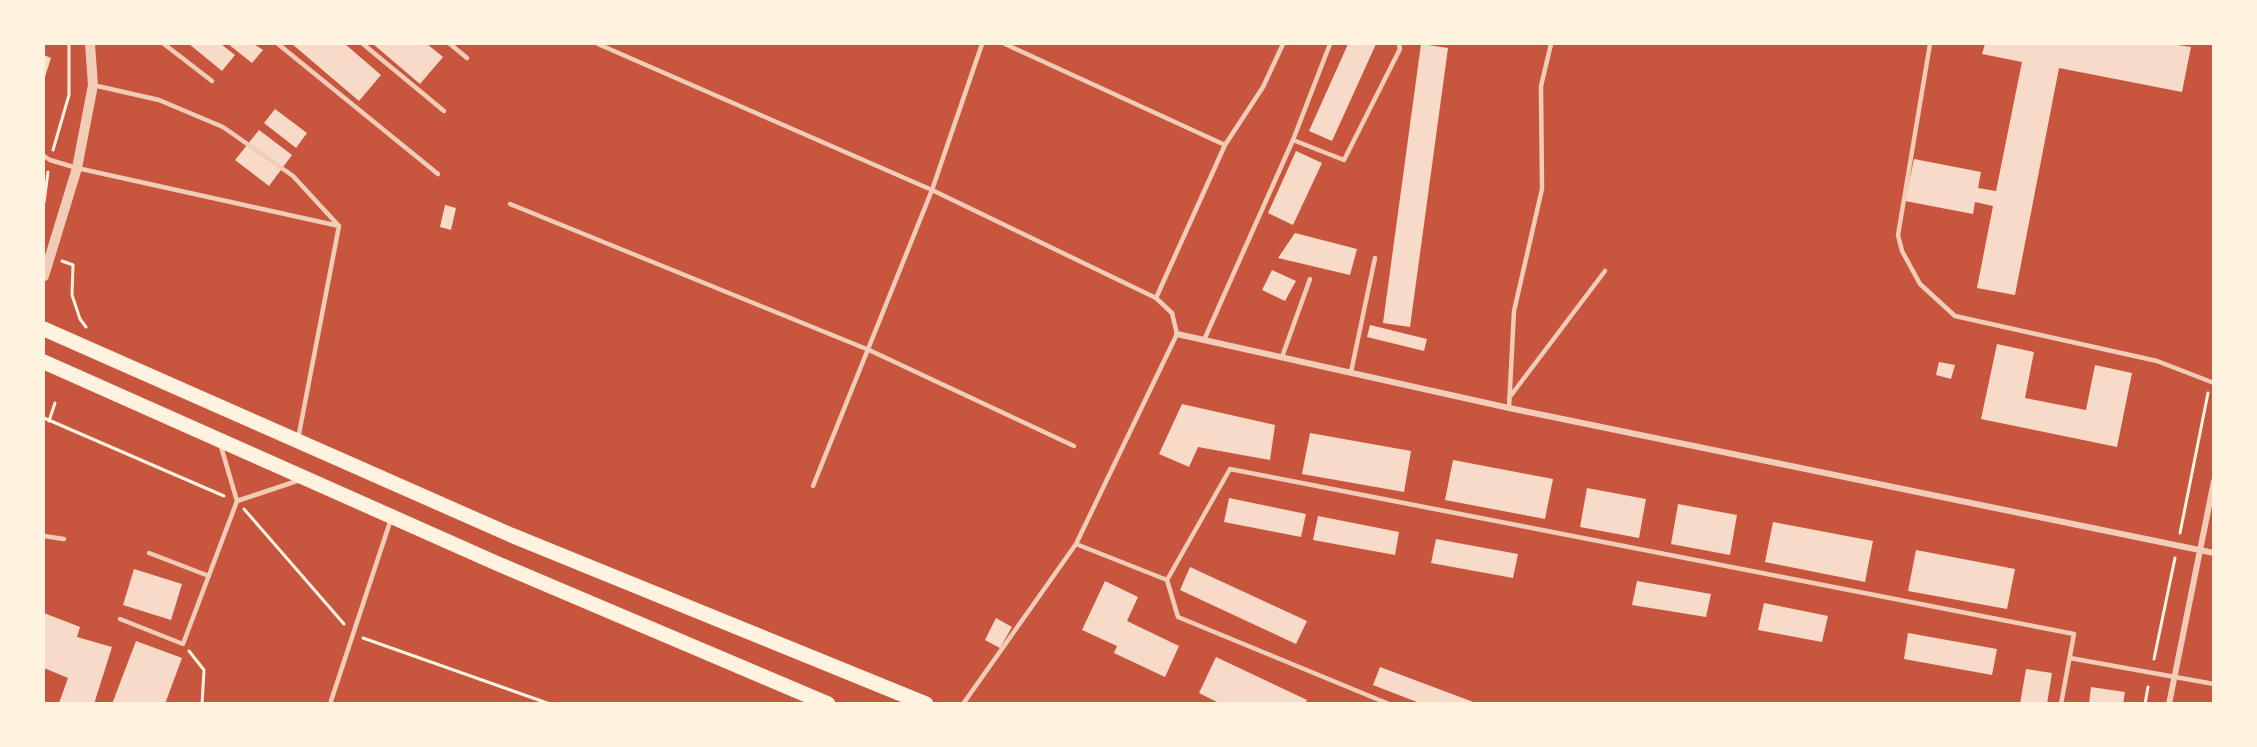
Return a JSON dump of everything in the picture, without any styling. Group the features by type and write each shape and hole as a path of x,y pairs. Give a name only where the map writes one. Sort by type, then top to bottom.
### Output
{"main road":[{"path":"44,329 511,535 926,704"},
{"path":"44,362 805,699 828,704"}],"street":[{"path":"44,276 77,168 93,85 90,44"},
{"path":"1177,334 1509,408 2214,553"},
{"path":"2169,704 2214,481"}],"lane":[{"path":"164,44 212,81"},
{"path":"278,44 438,174"},
{"path":"363,44 444,111"},
{"path":"450,44 467,58"},
{"path":"598,44 932,190 1156,298 1172,313 1177,334 1076,544 963,704"},
{"path":"813,486 932,190 982,44"},
{"path":"1005,44 1225,145"},
{"path":"1156,298 1225,145 1263,87 1283,44"},
{"path":"1204,340 1293,140 1330,44"},
{"path":"1293,140 1344,160 1400,49 1399,44"},
{"path":"1509,408 1514,311 1542,189 1541,86 1551,44"},
{"path":"1930,44 1898,235 1902,252 1920,284 1955,316 2157,361 2212,382"},
{"path":"93,85 159,100 223,127 293,176 339,226"},
{"path":"44,156 77,168 339,226"},
{"path":"510,204 869,350 1074,446"},
{"path":"298,441 339,226"},
{"path":"1351,372 1375,258"},
{"path":"1509,398 1605,271"},
{"path":"1282,357 1310,279"},
{"path":"120,620 183,644 237,501 219,441"},
{"path":"1389,704 1178,617 1167,580 1230,469 2074,634 2061,704"},
{"path":"237,501 305,478"},
{"path":"331,701 392,516"},
{"path":"44,536 64,539"},
{"path":"1076,544 1167,580"},
{"path":"149,553 209,576"},
{"path":"2070,658 2214,684"}],"path":[{"path":"44,202 50,160 69,95 69,44"},
{"path":"49,257 73,265 72,294 80,320 86,327"},
{"path":"2154,659 2212,382"},
{"path":"49,421 55,403"},
{"path":"44,418 237,501 353,634 550,704"},
{"path":"183,644 204,670 202,704"},
{"path":"2145,704 2148,687"}],"building":[{"path":"189,44 221,44 235,55 222,71"},
{"path":"228,44 254,44 263,50 252,63"},
{"path":"292,44 345,44 381,75 359,101"},
{"path":"373,44 427,44 443,57 420,84"},
{"path":"1348,44 1376,44 1332,141 1309,131"},
{"path":"1421,44 1448,48 1410,327 1383,323"},
{"path":"1985,44 2171,44 2191,47 2182,92 2059,68 2015,295 1977,288 1993,206 1975,202 1973,214 1905,201 1914,159 1981,172 1978,188 1996,191 2022,62 1982,54"},
{"path":"44,55 51,58 44,80"},
{"path":"275,109 307,133 296,148 264,123"},
{"path":"259,130 292,155 269,186 235,160"},
{"path":"1296,151 1322,163 1293,225 1268,213"},
{"path":"445,205 456,208 451,230 440,227"},
{"path":"1295,233 1357,249 1350,275 1278,258"},
{"path":"1272,270 1296,281 1285,301 1262,290"},
{"path":"1370,325 1427,339 1424,351 1367,337"},
{"path":"1997,344 2034,352 2025,398 2086,410 2095,365 2132,373 2117,447 1981,419"},
{"path":"1939,362 1955,365 1951,379 1936,375"},
{"path":"1182,404 1275,425 1270,460 1198,447 1189,467 1159,454"},
{"path":"1310,433 1411,451 1404,492 1302,474"},
{"path":"1453,460 1553,479 1545,519 1445,500"},
{"path":"1587,488 1646,499 1639,538 1580,527"},
{"path":"1229,498 1306,514 1301,537 1224,522"},
{"path":"1678,504 1737,515 1730,555 1671,544"},
{"path":"1318,516 1399,532 1395,555 1313,540"},
{"path":"1773,522 1873,541 1865,582 1765,562"},
{"path":"1436,539 1518,554 1513,578 1431,563"},
{"path":"1916,550 2015,569 2007,609 1908,591"},
{"path":"1190,567 1307,621 1296,644 1180,590"},
{"path":"134,569 182,584 171,620 123,605"},
{"path":"1105,581 1138,597 1127,621 1179,646 1165,677 1114,653 1117,646 1082,630"},
{"path":"1637,581 1711,594 1706,617 1632,605"},
{"path":"1764,603 1828,616 1822,642 1758,630"},
{"path":"44,613 80,627 77,637 112,647 94,704 59,703 68,678 44,668"},
{"path":"996,618 1012,627 1000,648 985,640"},
{"path":"1908,633 1997,649 1992,675 1904,659"},
{"path":"136,641 182,658 165,704 112,704"},
{"path":"1216,657 1307,700 1305,704 1221,704 1199,693"},
{"path":"1380,667 1476,704 1422,704 1373,685"},
{"path":"2026,669 2052,673 2047,704 2020,704"},
{"path":"2091,687 2125,692 2123,704 2089,704"}]}
